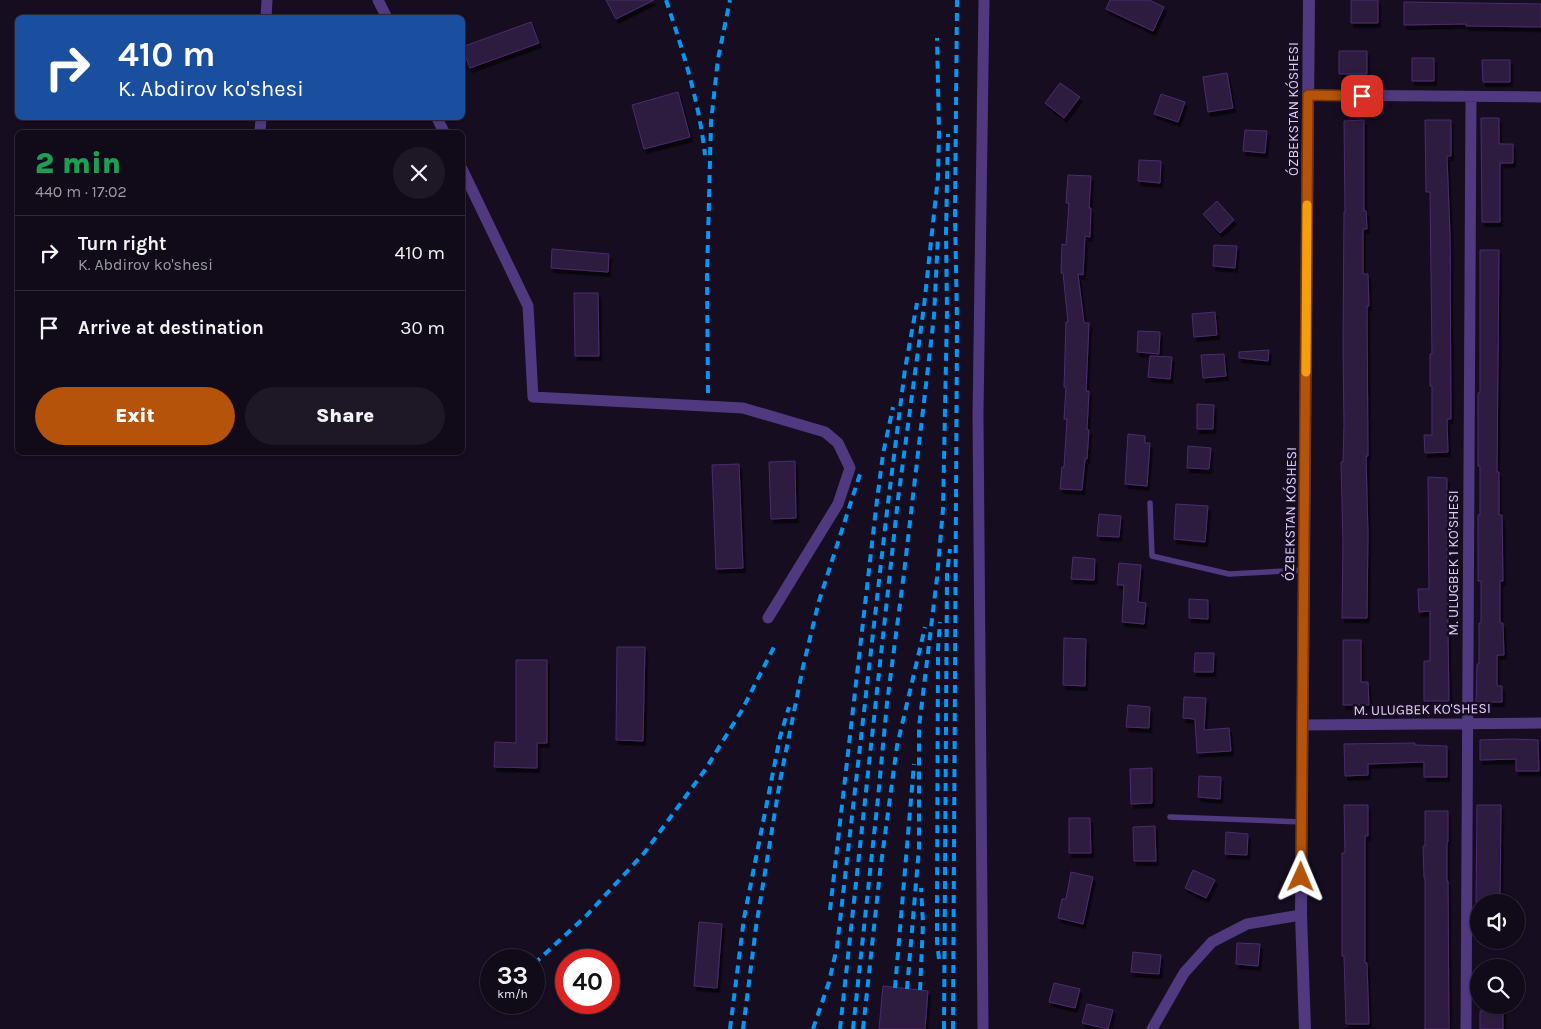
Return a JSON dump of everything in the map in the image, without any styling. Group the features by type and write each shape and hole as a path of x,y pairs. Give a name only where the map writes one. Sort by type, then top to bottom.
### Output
{"street":[{"path":"266,15 267,0"},
{"path":"378,0 386,15"},
{"path":"983,1029 978,415 984,0"},
{"name":"ÓZBEKSTAN KÓSHESI","path":"1305,1029 1301,915 1309,0"},
{"path":"1308,95 1541,97"},
{"name":"M. ULUGBEK 1 KO'SHESI","path":"1466,1029 1470,97"},
{"path":"465,175 528,306 533,397 743,408 825,432 838,443 850,468 838,504 768,618"},
{"name":"M. ULUGBEK KO'SHESI","path":"1302,725 1541,722"},
{"path":"1152,1029 1184,973 1212,942 1247,924 1301,915"}],"lane":[{"path":"1150,503 1152,556 1229,574 1304,570"},
{"path":"1170,817 1302,822"}],"building":[{"path":"606,0 654,0 616,19"},
{"path":"1110,0 1149,0 1164,7 1153,31 1106,9"},
{"path":"1351,0 1378,0 1378,23 1351,23"},
{"path":"1404,2 1541,4 1541,27 1466,26 1466,24 1404,25"},
{"path":"531,22 539,43 470,68 465,55 465,46"},
{"path":"1339,51 1367,51 1367,74 1339,74"},
{"path":"1412,58 1434,58 1434,81 1412,81"},
{"path":"1482,60 1510,60 1510,82 1483,82"},
{"path":"1227,73 1233,108 1208,112 1203,77"},
{"path":"1060,83 1080,97 1064,118 1045,103"},
{"path":"678,92 690,137 644,149 632,105"},
{"path":"1161,94 1185,102 1178,122 1154,114"},
{"path":"1481,118 1499,118 1499,144 1513,144 1513,163 1500,163 1500,222 1482,222"},
{"path":"1364,120 1364,211 1366,211 1367,229 1363,229 1363,274 1368,274 1369,306 1367,306 1368,456 1366,456 1368,534 1367,618 1342,618 1341,462 1343,462 1344,424 1344,121"},
{"path":"1425,120 1451,120 1451,156 1447,156 1450,234 1451,419 1447,419 1448,452 1425,453 1424,435 1432,435 1430,354 1432,354 1430,192 1426,192"},
{"path":"1245,130 1267,131 1265,153 1243,151"},
{"path":"1139,160 1161,161 1160,183 1138,181"},
{"path":"1068,175 1091,176 1090,237 1085,236 1083,275 1078,274 1084,323 1089,323 1086,391 1089,391 1087,430 1089,430 1082,490 1060,489 1062,467 1064,467 1067,419 1064,419 1066,387 1064,387 1066,322 1068,322 1063,273 1061,273 1062,244 1066,245 1069,203 1066,203"},
{"path":"1217,201 1234,220 1220,233 1203,214"},
{"path":"1214,245 1237,246 1235,268 1213,266"},
{"path":"552,249 609,254 608,272 551,268"},
{"path":"1480,250 1499,250 1497,472 1499,472 1499,515 1502,515 1503,581 1500,581 1500,623 1503,623 1504,655 1497,655 1497,686 1502,686 1502,702 1476,702 1477,664 1479,664 1479,623 1481,623 1481,581 1478,581 1478,515 1480,515 1478,393 1480,393"},
{"path":"574,293 598,293 599,356 575,356"},
{"path":"1215,312 1217,335 1194,337 1192,314"},
{"path":"1138,331 1160,332 1159,354 1137,352"},
{"path":"1269,350 1268,361 1239,358 1239,352"},
{"path":"1224,354 1226,376 1203,378 1201,355"},
{"path":"1150,356 1172,357 1170,379 1148,377"},
{"path":"1197,404 1214,405 1213,429 1197,429"},
{"path":"1128,434 1145,436 1145,443 1150,443 1147,486 1125,484"},
{"path":"1188,446 1211,448 1209,469 1187,468"},
{"path":"795,461 796,518 771,519 769,462"},
{"path":"739,464 743,568 716,569 712,465"},
{"path":"1428,477 1447,478 1449,701 1424,701 1424,661 1430,661 1430,611 1419,612 1418,589 1429,589"},
{"path":"1176,504 1208,506 1205,542 1174,539"},
{"path":"1099,514 1121,516 1119,537 1097,536"},
{"path":"1073,557 1095,559 1094,580 1071,579"},
{"path":"1119,563 1141,565 1138,602 1146,603 1144,624 1122,622 1124,585 1117,585"},
{"path":"1189,599 1208,600 1208,619 1189,618"},
{"path":"1064,638 1086,639 1085,686 1063,685"},
{"path":"1343,640 1361,640 1361,682 1368,682 1369,705 1343,705"},
{"path":"617,647 645,647 643,741 616,740"},
{"path":"1195,653 1214,653 1213,672 1194,672"},
{"path":"516,660 547,660 547,743 537,743 537,768 494,767 495,742 516,743"},
{"path":"1184,697 1206,698 1204,730 1229,728 1231,751 1197,753 1195,719 1183,718"},
{"path":"1128,705 1150,707 1149,728 1126,727"},
{"path":"1480,740 1538,740 1539,771 1516,771 1516,759 1480,760"},
{"path":"1415,743 1415,745 1447,746 1447,777 1424,777 1424,762 1368,764 1368,775 1345,776 1344,744"},
{"path":"1152,768 1152,803 1131,804 1130,769"},
{"path":"1199,776 1221,777 1220,799 1198,797"},
{"path":"1344,805 1368,805 1368,836 1365,836 1365,963 1367,963 1369,1024 1346,1024 1344,956 1342,956 1342,853 1345,853"},
{"path":"1477,805 1501,805 1500,894 1476,894"},
{"path":"1425,811 1448,811 1449,1029 1425,1029 1425,878 1423,846 1425,846"},
{"path":"1069,818 1090,818 1091,853 1069,853"},
{"path":"1155,826 1156,861 1134,861 1133,827"},
{"path":"1226,832 1248,834 1247,855 1225,854"},
{"path":"1193,870 1215,880 1206,898 1185,888"},
{"path":"1071,872 1093,877 1083,924 1058,918 1062,899 1066,899"},
{"path":"699,922 722,924 717,988 694,986"},
{"path":"1237,943 1260,944 1258,966 1236,964"},
{"path":"1133,952 1161,955 1159,974 1131,972"},
{"path":"1054,983 1080,989 1075,1008 1049,1002"},
{"path":"883,986 928,991 925,1029 879,1029"},
{"path":"1087,1004 1113,1010 1108,1029 1082,1023"},
{"path":"1480,1014 1503,1014 1503,1029 1480,1029"}],"railway":[{"path":"666,0 695,96 705,155"},
{"path":"708,393 707,276 711,122 718,59 730,0"},
{"path":"953,1029 957,0"},
{"path":"840,1029 898,499 924,306 938,177 937,38"},
{"path":"907,989 919,848 919,727 937,578 943,509 948,134"},
{"path":"853,1029 887,703 934,316 938,236"},
{"path":"813,1029 829,982 837,947 887,511 905,369 917,303"},
{"path":"830,910 877,500 883,454 893,407"},
{"path":"743,1029 756,927 780,781 803,667 819,601 861,471"},
{"path":"944,1029 947,573 950,549"},
{"path":"939,959 937,910 938,649 940,622"},
{"path":"863,1029 880,872 897,746 925,627"},
{"path":"545,954 586,916 645,852 705,770 742,710 774,647"},
{"path":"730,1029 744,918 780,737 789,707"},
{"path":"895,988 914,764"},
{"path":"920,990 923,923 921,888"}],"slow traffic":[{"path":"1306,372 1307,205"}],"route":[{"path":"1301,877 1308,95 1362,96"}]}
